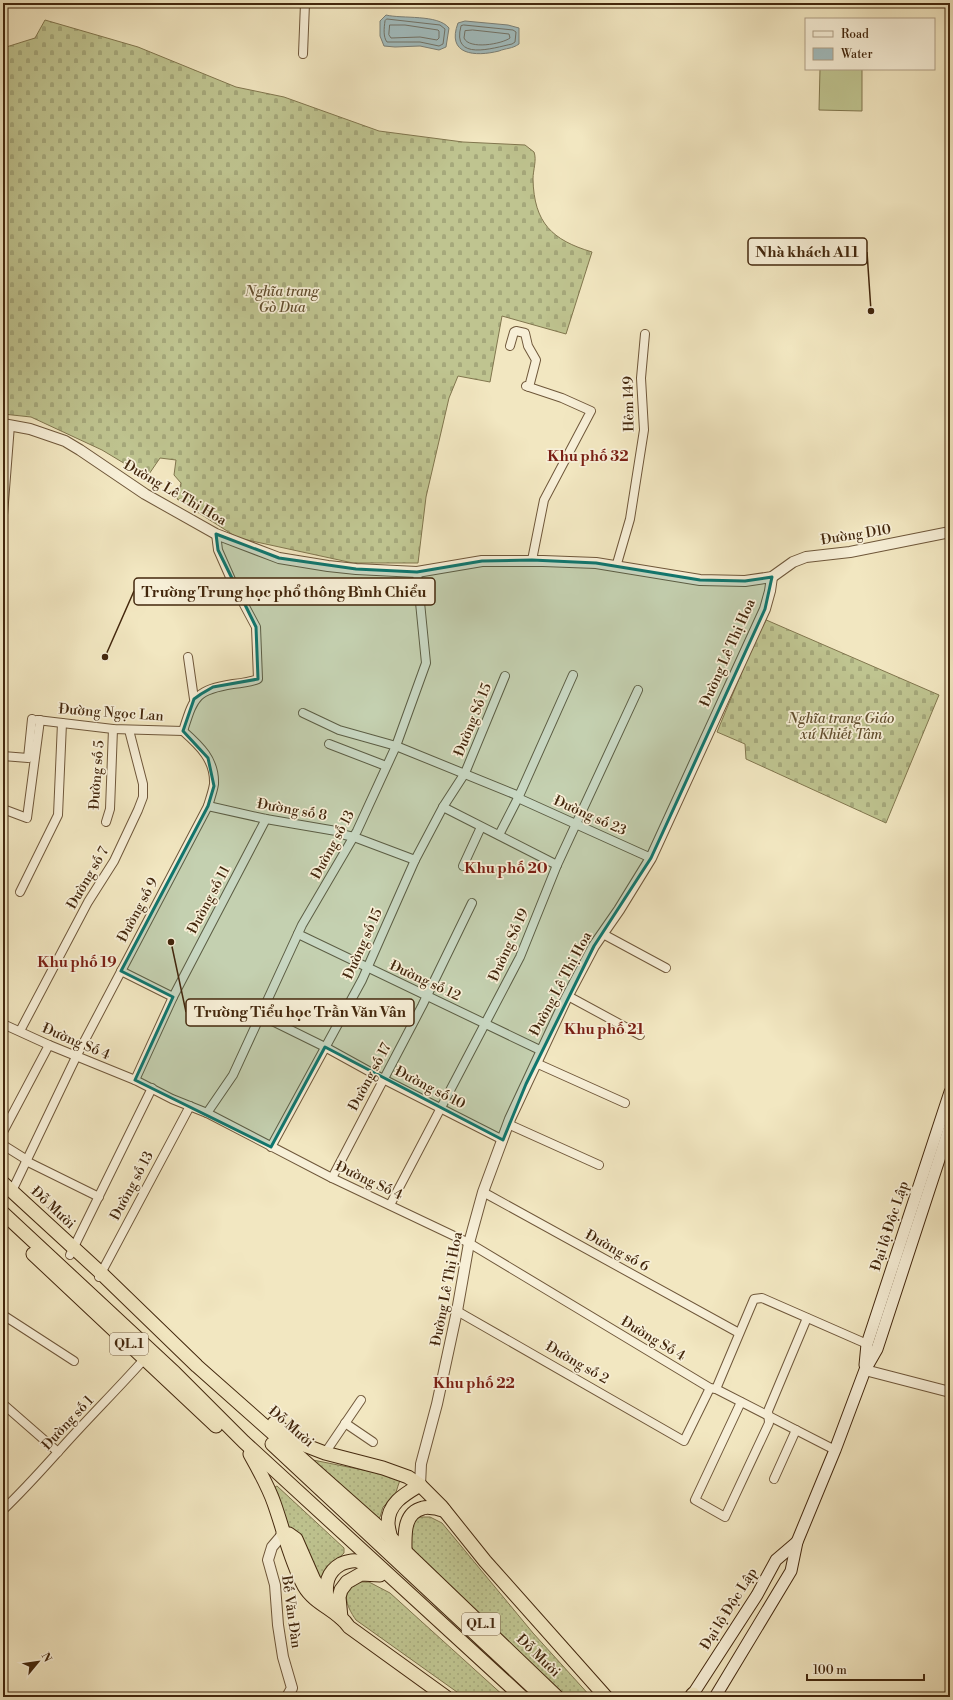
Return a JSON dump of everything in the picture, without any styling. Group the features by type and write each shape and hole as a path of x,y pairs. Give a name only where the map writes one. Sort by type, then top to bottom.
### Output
{"highway":[{"name":"Đỗ Mười","path":"6,1190 197,1366 390,1536"},
{"name":"QL.1","path":"4,1222 148,1355 255,1461 369,1565 385,1576 522,1697"},
{"name":"Đỗ Mười","path":"99,1276 181,1361 399,1554 556,1697"},
{"name":"QL.1","path":"148,1355 175,1372 244,1442 510,1697"},
{"path":"181,1361 208,1371 299,1443 325,1453 383,1468 408,1477 420,1485 444,1510 485,1561 606,1697"},
{"path":"244,1442 261,1471 274,1503 292,1560 305,1587 322,1605 343,1619 352,1620 455,1697"},
{"path":"399,1554 390,1536 388,1523 391,1508 400,1498 420,1485"},
{"path":"399,1554 405,1527 408,1519 414,1513 423,1508 444,1510"},
{"path":"283,1534 289,1534 296,1539 314,1580 349,1627 446,1697"},
{"name":"Đỗ Mười","path":"399,1554 543,1697"},
{"path":"327,1599 326,1583 334,1568 345,1562 356,1560 369,1565"},
{"path":"343,1619 339,1597 341,1590 347,1582 361,1574 385,1576"}],"main road":[{"name":"Đại lộ Độc Lập","path":"865,1370 867,1344 950,1092"},
{"name":"Đại lộ Độc Lập","path":"715,1697 791,1571 797,1542 835,1450 865,1370 877,1349 950,1126"},
{"name":"Đại lộ Độc Lập","path":"692,1696 757,1595 776,1560 797,1542"}],"street":[{"path":"302,54 305,3"},
{"path":"510,346 514,332 525,333 528,346 536,360 528,387 562,398 591,410 544,500 532,560"},
{"name":"Hẻm 149","path":"616,567 630,519 644,430 641,378 645,334"},
{"path":"3,515 7,424"},
{"name":"Đường Lê Thị Hoa","path":"7,424 30,429 65,441 145,494 216,534 279,558 356,569 417,572 482,561 532,560 596,563 700,580 745,582 772,577 770,591 764,609 651,858 594,946 568,996 508,1124 483,1192 469,1243 438,1404 421,1464 420,1485"},
{"name":"Đường D10","path":"772,577 793,562 806,557 850,552 950,532"},
{"path":"194,700 213,687 251,682 258,678 256,626 233,584 218,550 216,534"},
{"name":"Đường số 13","path":"207,1113 233,1075 298,934 354,837 396,746 426,663 417,572"},
{"path":"183,731 194,700 188,657"},
{"path":"500,836 573,675"},
{"name":"Đường Số 15","path":"465,773 505,676"},
{"name":"Đường Số 19","path":"390,1205 520,957 575,824 638,690"},
{"name":"Đường số 23","path":"304,713 339,730 396,746 465,773 651,858"},
{"path":"3,756 28,758 36,720"},
{"path":"3,809 27,818 36,720"},
{"name":"Đường Ngọc Lan","path":"36,720 113,729 183,731"},
{"path":"20,892 58,815 62,723"},
{"name":"Đường số 5","path":"106,822 110,809 113,729"},
{"name":"Đường số 7","path":"20,1031 88,902 114,861 143,797 143,784 129,730"},
{"name":"Đường số 9","path":"6,1190 27,1161 76,1057 208,806 214,786 212,765 200,746 183,731"},
{"path":"329,744 386,766"},
{"name":"Đường số 15","path":"271,1147 367,968 415,860 443,807 465,773"},
{"name":"Đường số 8","path":"208,806 266,820 342,832 345,835 415,860"},
{"path":"443,807 557,865"},
{"name":"Đường số 11","path":"135,1080 173,997 266,820"},
{"path":"464,866 481,827"},
{"name":"Đường số 17","path":"332,1178 427,996 472,903"},
{"name":"Đường số 12","path":"298,934 542,1051"},
{"path":"603,934 666,968"},
{"path":"121,971 173,997"},
{"path":"568,996 640,1035"},
{"name":"Đường số 10","path":"260,1015 325,1047 383,1079 503,1140"},
{"name":"Đường Số 4","path":"3,1024 49,1046 135,1080 207,1113 332,1178 469,1243 713,1388 835,1450"},
{"path":"3,1132 49,1046"},
{"path":"536,1063 625,1103"},
{"name":"Đường số 13","path":"72,1251 152,1088"},
{"name":"Đường số 13","path":"99,1276 190,1106"},
{"path":"508,1124 599,1165"},
{"path":"3,1145 27,1161 99,1198"},
{"name":"Đường số 6","path":"483,1192 739,1333"},
{"path":"713,1388 754,1299 762,1298 867,1344"},
{"name":"Đường số 2","path":"457,1311 684,1441 713,1388"},
{"path":"3,1315 74,1361"},
{"path":"741,1402 695,1500 725,1517 769,1424 768,1411 807,1318"},
{"name":"Đường số 1","path":"3,1510 28,1486 148,1355"},
{"path":"865,1370 950,1392"},
{"path":"325,1453 361,1400"},
{"path":"3,1404 58,1452"},
{"path":"345,1423 373,1442"},
{"path":"774,1479 796,1430"},
{"name":"Bế Văn Đàn","path":"283,1534 272,1547 268,1560 275,1585 278,1626 283,1657 292,1688 287,1697"}],"highlighted area":[{"path":"216,534 279,558 356,569 417,572 482,561 532,560 596,563 700,580 745,581 772,577 765,609 651,858 594,946 526,1084 503,1140 325,1047 271,1147 135,1080 173,997 121,971 208,806 214,786 208,758 183,731 194,699 201,694 213,687 258,679 256,627 218,550"}],"green space":[{"name":"Nghĩa trang Gò Dưa","path":"45,20 138,47 236,87 284,97 379,131 463,142 525,145 534,152 534,194 537,207 542,218 548,228 566,242 592,252 566,334 502,316 490,382 458,376 449,398 426,497 418,563 353,563 238,538 177,499 181,483 174,475 176,460 160,458 147,477 102,450 31,417 3,414 3,48 35,38"},
{"path":"820,70 862,70 862,111 819,110"},
{"name":"Nghĩa trang Giáo xứ Khiết Tâm","path":"764,619 939,695 886,823 746,759 745,744 717,732"},
{"path":"308,1459 388,1475 400,1480 395,1495 383,1507 377,1521"},
{"path":"277,1486 344,1548 344,1553 326,1570 319,1585 288,1529 275,1487"},
{"path":"417,1517 430,1517 442,1523 533,1633 591,1697 565,1697 452,1593 415,1553 408,1541 406,1527"},
{"path":"361,1582 369,1582 390,1593 505,1697 464,1697 356,1620 349,1609 346,1598 350,1588"}],"water":[{"path":"386,15 428,19 444,24 449,28 446,47 439,50 420,46 384,46 380,36 380,21"},
{"path":"465,21 508,25 519,28 519,44 511,48 490,53 481,54 465,51 459,48 456,42 455,34 458,23"}],"place":[{"name":"Nhà khách A11","path":"871,311"},
{"name":"Trường Trung học phổ thông Bình Chiểu","path":"105,657"},
{"name":"Trường Tiểu học Trần Văn Vân","path":"171,942"}],"district":[{"name":"Khu phố 32","path":"588,456"},
{"name":"Khu phố 20","path":"506,868"},
{"name":"Khu phố 19","path":"77,962"},
{"name":"Khu phố 21","path":"604,1029"},
{"name":"Khu phố 22","path":"474,1383"}]}
